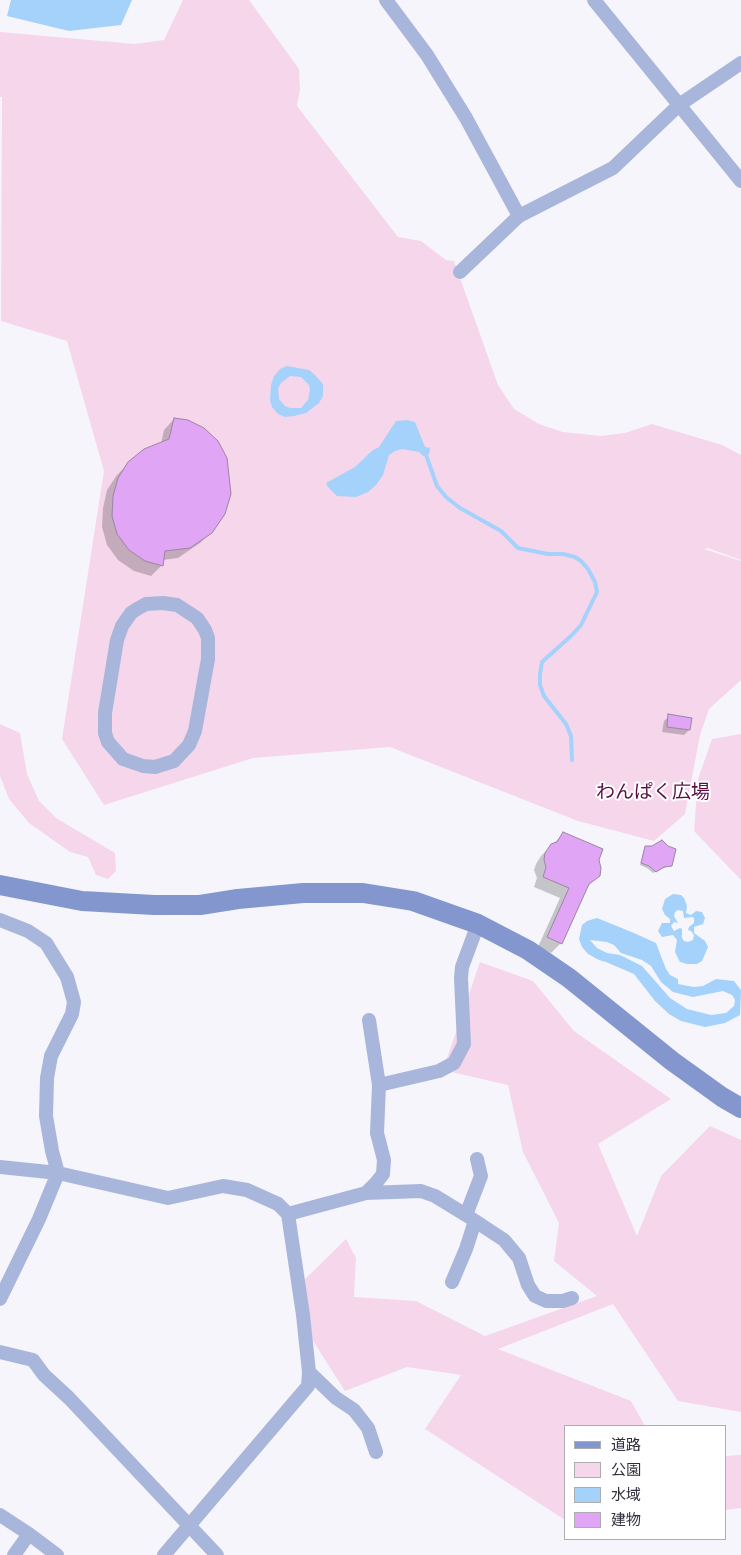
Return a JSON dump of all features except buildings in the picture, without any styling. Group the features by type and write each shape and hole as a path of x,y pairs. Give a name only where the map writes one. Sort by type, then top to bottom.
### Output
{"street":[{"path":"386,0 427,55 466,118 519,216"},
{"path":"594,0 741,181"},
{"path":"460,272 519,216 612,168 679,105 741,63"},
{"path":"163,602 177,605 197,618 208,638 208,659 195,731 193,738 183,752 174,761 155,767 143,766 123,759 108,742 104,733 105,713 119,632 131,613 146,604 163,602"},
{"path":"0,885 82,901 154,905 200,905 238,899 303,893 363,893 413,901 478,924 528,950 569,978 672,1061 722,1097 741,1108"},
{"path":"0,920 28,931 46,943 67,977 74,1002 72,1014 51,1056 47,1078 46,1116 58,1173 39,1219 0,1299"},
{"path":"379,1085 439,1071 454,1063 464,1044 462,967 478,924"},
{"path":"366,1193 383,1174 384,1160 377,1133 379,1085 369,1020"},
{"path":"452,1282 466,1249 481,1176 477,1159"},
{"path":"0,1168 58,1173 168,1198 223,1186 247,1190 278,1204 288,1214 303,1315 309,1372 308,1386 164,1555"},
{"path":"288,1214 366,1193 420,1191 435,1196 504,1240 519,1258 528,1285 535,1296 546,1301 563,1301 572,1298"},
{"path":"0,1352 33,1360 44,1375 69,1398 217,1555"},
{"path":"309,1372 336,1398 354,1410 368,1428 376,1452"},
{"path":"0,1515 30,1534 57,1555"},
{"path":"14,1555 30,1534"}],"green space":[{"name":"わんぱく広場","path":"183,0 249,0 299,69 300,90 297,106 398,237 421,241 446,260 454,261 498,385 514,409 539,424 563,432 601,436 625,433 652,424 722,445 741,455 741,560 708,548 704,549 741,561 741,680 709,709 700,735 685,814 654,841 578,821 390,747 253,758 104,805 62,739 104,471 67,341 1,321 2,97 0,97 0,32 135,44 164,40"},
{"path":"0,724 20,733 27,774 39,801 56,818 115,853 116,871 108,879 96,875 88,857 70,852 29,823 9,799 0,776"},
{"path":"741,734 741,880 694,831 698,779 712,739"},
{"path":"480,962 533,981 574,1031 671,1099 598,1144 637,1236 661,1176 710,1126 741,1140 741,1412 678,1401 613,1304 498,1349 631,1401 644,1425 564,1425 564,1519 425,1429 461,1375 407,1367 345,1391 313,1341 297,1287 346,1239 356,1258 354,1297 416,1301 485,1336 597,1296 554,1261 559,1223 523,1152 508,1085 443,1070"},
{"path":"741,1455 741,1508 726,1510 726,1456"}],"water":[{"path":"11,0 132,0 121,25 69,31 7,16"},
{"path":"287,366 309,370 315,375 323,384 323,396 319,403 306,413 285,417 278,414 272,407 270,400 271,385 274,376 280,369","holes":["290,376 301,377 309,385 308,400 301,408 285,406 279,399 278,388"]},
{"path":"407,420 415,422 425,447 430,448 429,454 423,456 419,452 402,449 395,451 389,455 383,475 376,485 368,492 356,497 337,496 328,487 326,483 355,467 373,450 379,447 396,421"},
{"path":"673,894 681,895 687,906 686,913 691,915 696,911 702,912 705,918 703,924 694,927 694,933 705,941 708,947 702,961 697,964 680,962 675,952 677,940 673,935 662,937 658,931 662,923 670,923 670,919 662,909 665,899","holes":["678,910 683,911 684,918 694,918 694,923 688,930 694,935 693,940 688,942 682,938 682,929 674,931 671,926 674,922 678,923 674,916 675,912"]},
{"path":"597,918 656,943 666,969 670,975 678,979 678,984 694,987 703,986 716,979 734,981 741,990 740,1015 725,1023 705,1027 681,1021 669,1014 655,1001 634,974 588,954 582,947 579,939 582,925 587,921","holes":["590,940 607,942 614,945 621,953 642,960 651,966 661,982 673,992 693,997 723,991 732,995 735,1000 734,1006 726,1013 711,1015 687,1009 670,998 642,966 620,955 607,953 597,948"]}],"waterway":[{"path":"425,452 437,486 446,497 460,508 501,531 518,548 575,557 588,569 595,582 597,592 581,625 542,662 540,674 540,685 544,696 566,724 571,736 572,760"}]}
